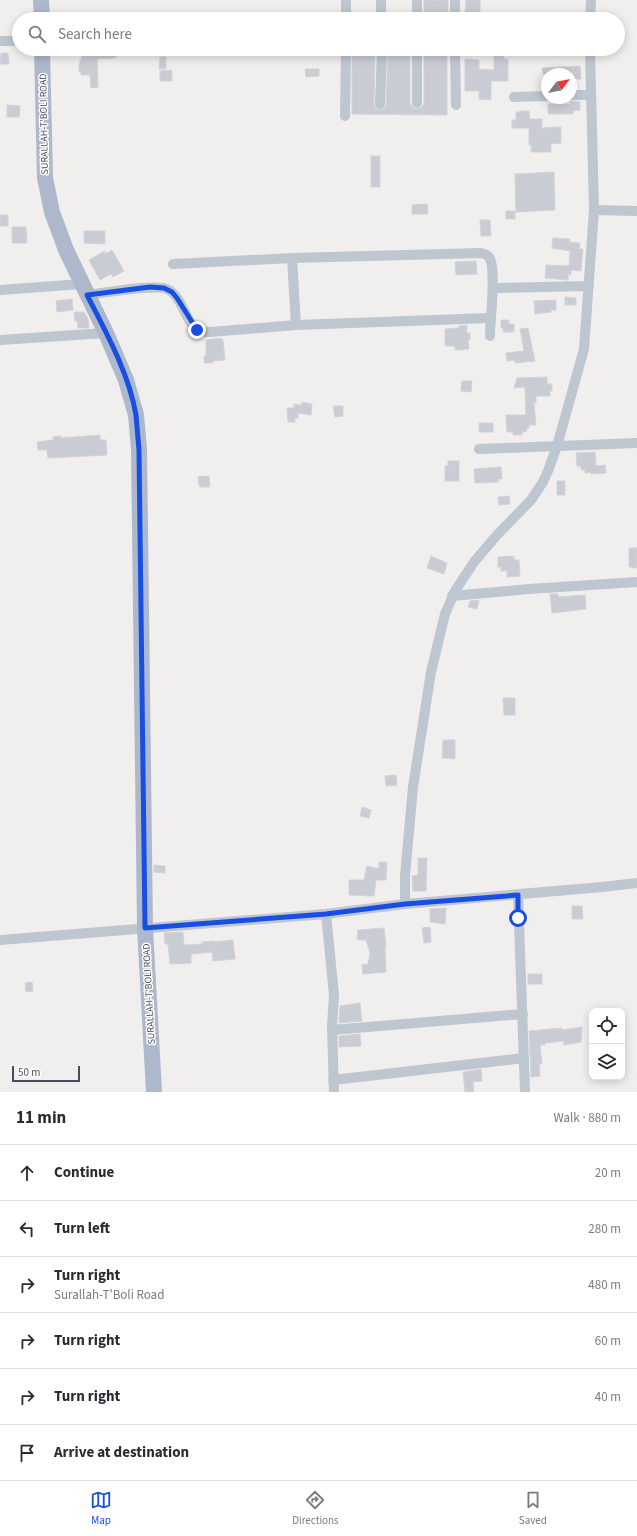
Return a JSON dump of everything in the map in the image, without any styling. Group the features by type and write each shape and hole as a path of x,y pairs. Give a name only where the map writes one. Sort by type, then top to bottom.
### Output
{"main road":[{"path":"41,0 42,12"},
{"name":"SURALLAH-T'BOLI ROAD","path":"42,56 45,178 52,212 66,250 106,333 128,387 136,415 139,450 145,928 154,1092"}],"street":[{"path":"346,0 346,12"},
{"path":"381,0 381,12"},
{"path":"417,0 417,12"},
{"path":"454,0 455,12"},
{"path":"590,0 590,12"},
{"path":"0,41 12,41"},
{"path":"345,116 346,56"},
{"path":"380,104 382,56"},
{"path":"417,56 417,103"},
{"path":"455,56 456,105"},
{"path":"405,904 405,876 413,788 429,679 440,628 452,596 474,562 534,496 548,471 557,446 584,349 594,210 590,56"},
{"path":"577,95 590,95"},
{"path":"514,96 541,96"},
{"path":"594,210 637,211"},
{"path":"173,264 292,258 481,253 488,256 492,263 493,288 490,336"},
{"path":"292,258 296,325"},
{"path":"493,288 589,286"},
{"path":"0,290 164,288 172,292 177,298 194,327 204,332 296,325 490,318"},
{"path":"0,340 106,333"},
{"path":"479,449 637,443"},
{"path":"452,596 637,582"},
{"path":"0,940 326,914 405,904 518,895 637,883"},
{"path":"518,895 525,1092"},
{"path":"326,914 334,995 332,1030 334,1092"},
{"path":"332,1030 523,1014"},
{"path":"333,1080 524,1058"}],"building":[{"path":"424,0 448,0 448,12 424,12"},
{"path":"466,0 480,0 480,12 465,12"},
{"path":"1,53 8,53 9,64 0,64"},
{"path":"82,56 116,56 116,58 97,59 98,87 91,88 90,75 81,75 81,72 79,72 79,63 80,59 82,59"},
{"path":"352,56 375,56 374,104 376,109 380,110 385,108 386,104 388,56 410,56 410,103 413,108 417,109 422,107 424,103 424,56 447,56 447,115 352,114"},
{"path":"494,56 504,56 504,59 508,59 508,81 491,81 491,100 479,99 479,91 465,91 465,59 479,60 479,69 494,70"},
{"path":"160,57 166,57 166,69 159,69"},
{"path":"580,66 581,79 577,79 577,68 542,68"},
{"path":"305,69 319,69 319,76 306,77"},
{"path":"172,70 172,81 160,81 160,71"},
{"path":"577,102 580,102 580,110 573,111 573,114 548,114 548,104 577,104"},
{"path":"7,105 20,106 19,117 7,117"},
{"path":"529,111 530,119 542,119 542,128 561,127 561,143 551,144 551,152 531,152 531,145 529,145 529,128 512,128 512,120 516,120 516,112"},
{"path":"371,156 380,156 380,187 371,187"},
{"path":"554,172 555,210 516,212 515,174"},
{"path":"427,204 428,214 412,214 412,205"},
{"path":"506,211 515,211 515,219 506,219"},
{"path":"0,215 8,215 8,226 0,226"},
{"path":"480,220 490,220 491,236 481,236"},
{"path":"12,227 26,227 27,243 12,243"},
{"path":"84,231 105,231 105,244 84,243"},
{"path":"553,238 570,239 569,242 580,243 579,249 583,249 581,271 571,270 571,275 568,274 568,280 545,278 546,265 569,266 570,251 552,248"},
{"path":"112,250 124,271 113,277 111,274 100,280 89,260 105,251 105,254"},
{"path":"476,261 477,274 456,275 455,262"},
{"path":"565,297 576,298 576,305 565,305"},
{"path":"72,299 73,310 57,312 56,301"},
{"path":"556,300 556,310 535,314 534,301"},
{"path":"74,312 84,312 88,319 89,328 78,328 77,321 75,321"},
{"path":"501,320 509,320 509,324 514,324 514,332 503,332 503,328 501,328"},
{"path":"467,325 467,333 470,333 470,340 468,340 469,349 455,350 455,346 445,346 445,329 459,328 459,326"},
{"path":"528,328 535,361 515,363 514,360 507,361 506,353 524,351 520,329"},
{"path":"220,338 223,340 225,360 213,361 213,363 204,363 204,356 206,356 206,340"},
{"path":"547,377 547,384 552,384 552,391 550,391 550,396 536,396 536,403 534,403 536,425 529,425 527,431 522,432 522,435 513,435 513,432 507,432 506,415 526,415 525,387 514,388 517,378"},
{"path":"462,381 472,381 471,392 461,391"},
{"path":"302,402 312,404 311,415 298,413 298,418 295,418 295,422 288,422 287,408 294,408 294,404 302,405"},
{"path":"333,406 343,406 343,416 335,417"},
{"path":"479,423 493,423 493,432 479,432"},
{"path":"100,435 100,440 106,440 107,455 48,458 47,450 38,450 37,442 53,440 53,437 61,436 61,438"},
{"path":"595,452 596,466 605,465 606,473 585,473 585,470 581,470 581,466 577,466 576,453"},
{"path":"448,461 459,461 459,481 445,481 445,466 448,466"},
{"path":"501,467 502,479 498,479 499,482 475,483 474,469"},
{"path":"209,476 210,487 200,487 198,477"},
{"path":"557,481 565,481 565,495 557,495"},
{"path":"509,496 510,504 499,505 498,497"},
{"path":"629,548 637,548 637,568 629,567"},
{"path":"431,556 447,563 444,574 427,568"},
{"path":"514,556 514,560 519,560 520,576 507,577 507,571 501,571 501,567 498,567 498,557"},
{"path":"550,594 558,594 558,597 585,595 586,609 552,613"},
{"path":"479,600 477,609 468,607 470,601"},
{"path":"503,698 515,698 515,715 504,715"},
{"path":"443,740 455,740 455,759 442,758"},
{"path":"396,775 397,785 386,786 385,776"},
{"path":"362,807 371,810 369,818 360,816"},
{"path":"418,858 427,858 426,891 413,891 412,876 418,875"},
{"path":"379,862 387,862 386,880 376,880 374,896 349,895 349,880 364,880 367,866 379,869"},
{"path":"154,865 165,866 165,873 154,872"},
{"path":"572,906 582,906 583,919 572,919"},
{"path":"446,908 445,924 430,922 430,909"},
{"path":"430,927 431,942 424,943 422,928"},
{"path":"384,928 386,972 363,974 362,965 368,964 370,953 366,940 357,940 358,930"},
{"path":"183,932 184,945 233,940 235,959 213,961 212,952 191,954 191,963 170,964 168,944 165,944 164,933"},
{"path":"528,974 542,974 542,984 528,984"},
{"path":"32,982 33,991 26,992 25,983"},
{"path":"360,1003 362,1021 339,1023 340,1006"},
{"path":"582,1027 581,1042 564,1045 564,1041 540,1045 542,1064 539,1064 540,1076 531,1077 529,1031 562,1028 562,1030"},
{"path":"360,1034 361,1046 339,1047 339,1036"},
{"path":"481,1069 482,1081 473,1082 474,1092 465,1092 463,1072"}],"route":[{"path":"197,330 177,298 172,292 164,288 150,287 87,295 106,333 126,380 136,415 139,450 145,928 326,914 405,904 518,895 518,918"}]}
